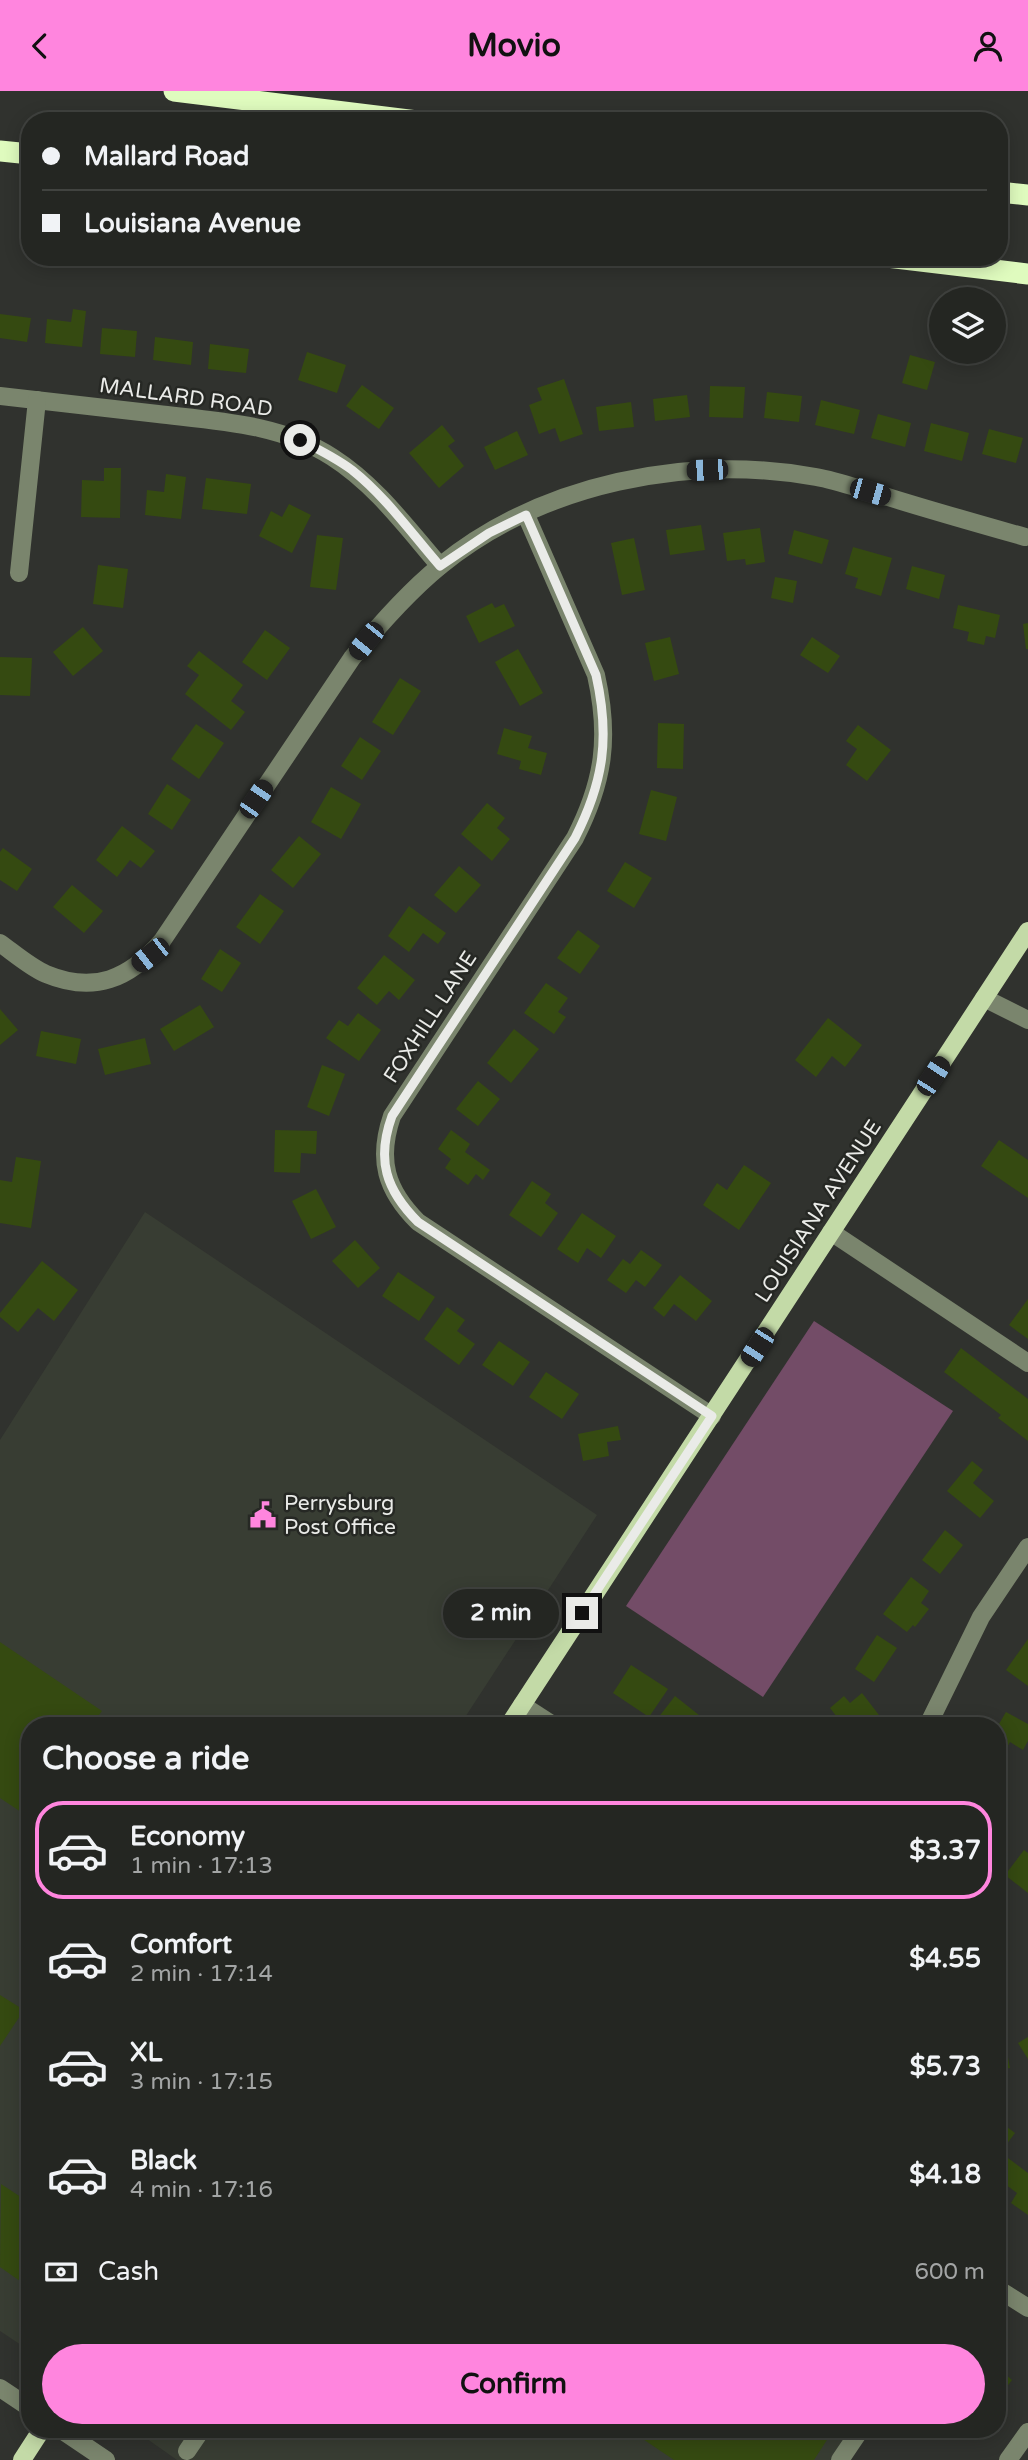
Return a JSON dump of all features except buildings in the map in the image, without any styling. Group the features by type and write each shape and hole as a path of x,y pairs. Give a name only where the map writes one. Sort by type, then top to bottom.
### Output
{"highway":[{"path":"174,91 344,112"},
{"path":"0,151 21,153"},
{"path":"1008,193 1028,195"},
{"path":"962,266 1028,274"}],"main road":[{"name":"LOUISIANA AVENUE","path":"514,1717 1028,931"},
{"path":"22,2460 37,2438"}],"street":[{"name":"MALLARD ROAD","path":"0,396 234,423 274,431 300,440 331,456 353,472 384,500 440,566"},
{"path":"19,573 37,400"},
{"path":"0,943 43,973 74,983 89,984 109,980 125,973 150,955 352,658 379,624 440,566 489,533 563,499 603,485 644,476 685,470 759,470 819,477 1025,537"},
{"name":"FOXHILL LANE","path":"526,515 596,675 603,726 600,775 593,800 575,838 392,1116 385,1145 387,1176 399,1200 418,1222 712,1416"},
{"path":"984,998 1028,1020"},
{"path":"831,1232 1028,1363"},
{"path":"932,1717 981,1617 1028,1547"},
{"path":"522,1705 541,1717"},
{"path":"1006,2294 1028,2308"},
{"path":"0,2388 21,2402"},
{"path":"1008,2460 1028,2432"},
{"path":"73,2438 106,2460"},
{"path":"187,2451 196,2438"},
{"path":"840,2460 856,2438"}],"shaded area":[{"path":"145,1212 597,1515 465,1717 21,1717 21,2345 0,2331 0,1440"},
{"path":"814,1321 953,1411 763,1697 626,1606"},
{"path":"146,2438 865,2438 850,2460 177,2460"}],"place":[{"name":"Perrysburg Post Office","path":"263,1515"}],"route":[{"path":"300,440 331,456 353,472 384,500 440,566 489,533 526,515 596,675 601,700 603,753 593,800 575,838 392,1116 387,1130 384,1160 394,1193 418,1222 712,1416 582,1613"}]}
